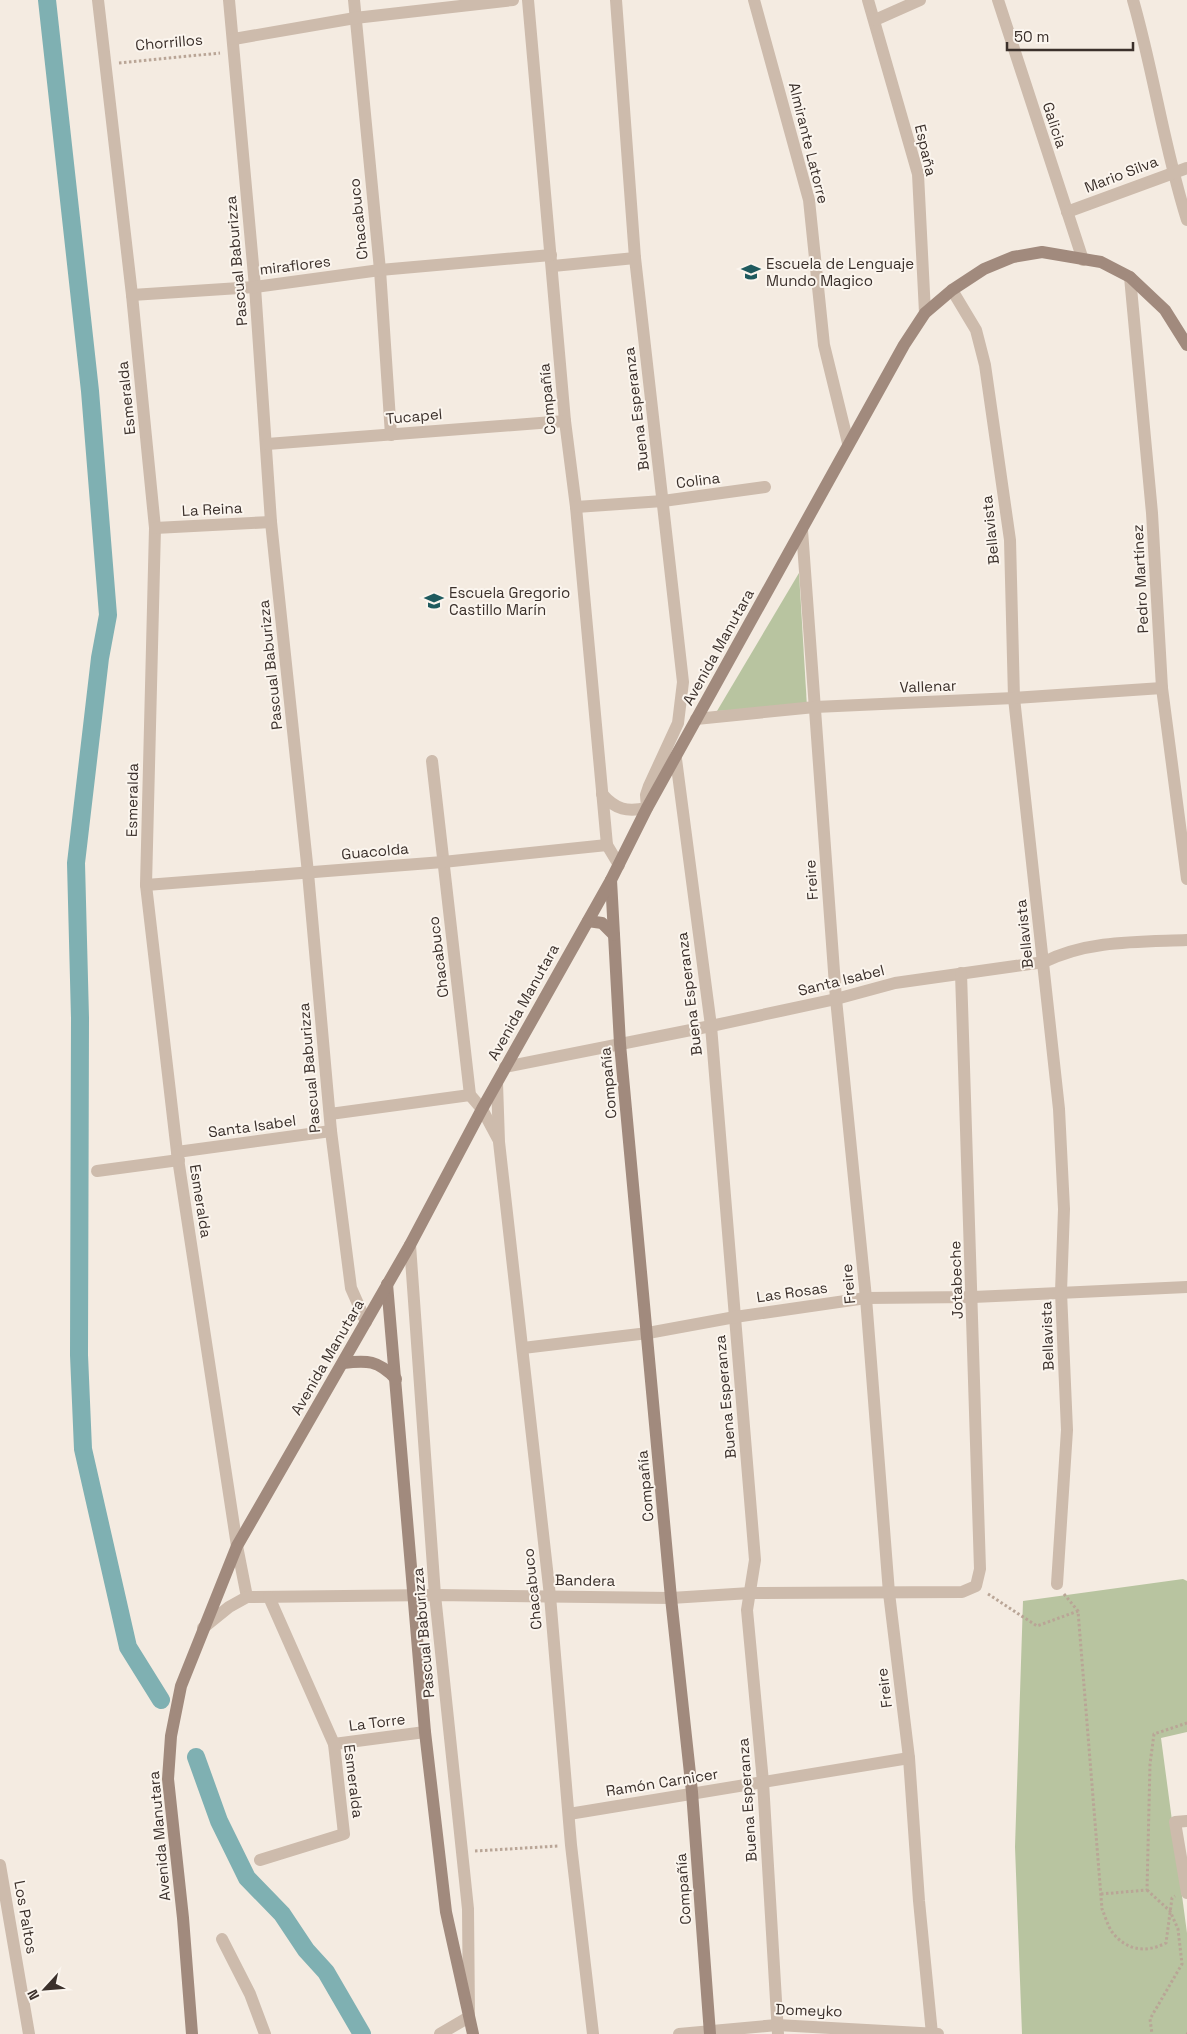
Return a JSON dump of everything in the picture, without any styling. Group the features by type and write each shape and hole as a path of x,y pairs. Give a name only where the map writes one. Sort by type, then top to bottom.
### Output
{"main road":[{"name":"Avenida Manutara","path":"192,2034 183,1918 168,1779 171,1736 181,1686 203,1628 237,1546 410,1245 482,1109 611,880 647,808 676,759 696,719 802,530 848,443 925,313 952,290 984,269 1012,257 1042,252 1101,262 1130,277 1165,310 1187,345"},
{"name":"Compañía","path":"611,880 620,1044 692,1792 710,2032"},
{"path":"588,921 602,924 614,935"},
{"name":"Pascual Baburizza","path":"388,1284 425,1732 446,1912 473,2034"},
{"path":"342,1363 368,1360 386,1368 396,1379"}],"street":[{"name":"Esmeralda","path":"98,0 132,294 154,528 146,885 178,1156 237,1546 247,1597"},
{"name":"Pascual Baburizza","path":"229,0 255,287 271,522 308,872 331,1132 351,1288 366,1322"},
{"name":"Chacabuco","path":"354,0 380,270 391,435"},
{"path":"234,39 355,18 513,0"},
{"name":"Compañía","path":"528,0 565,421 576,508 607,845 619,865"},
{"name":"Buena Esperanza","path":"616,0 635,258 683,682 678,723 649,786 646,795 647,808"},
{"name":"Almirante Latorre","path":"754,0 809,200 824,345 848,443"},
{"name":"España","path":"868,0 918,174 925,313"},
{"path":"875,20 920,0"},
{"name":"Galicia","path":"998,0 1083,260"},
{"path":"1133,0 1147,48 1172,172 1187,220"},
{"name":"Mario Silva","path":"1067,212 1187,168"},
{"name":"miraflores","path":"132,294 255,287 380,270 635,258"},
{"name":"Pedro Martínez","path":"1130,277 1152,514 1162,688 1187,879"},
{"name":"Bellavista","path":"952,290 976,330 986,375 1010,540 1014,698 1044,962 1059,1118 1064,1209 1061,1292 1067,1430 1057,1584"},
{"name":"Tucapel","path":"267,444 565,421"},
{"name":"Colina","path":"576,508 663,501 765,487"},
{"name":"La Reina","path":"154,528 271,522"},
{"name":"Freire","path":"802,530 836,999 866,1298 889,1593 909,1758 934,2033"},
{"name":"Vallenar","path":"696,719 815,707 1014,698 1162,688"},
{"name":"Buena Esperanza","path":"676,759 711,1026 735,1317 754,1560 748,1618 763,1782 777,2029"},
{"name":"Chacabuco","path":"432,761 470,1095 482,1109 499,1142"},
{"path":"602,794 618,808 636,810 647,808"},
{"name":"Guacolda","path":"146,885 443,862 607,845"},
{"name":"Santa Isabel","path":"505,1067 711,1026 836,999 895,983 1044,962 1064,952 1083,947 1187,940"},
{"name":"Jotabeche","path":"961,973 973,1297 980,1569 976,1586"},
{"name":"Chacabuco","path":"497,1083 499,1142 550,1596 571,1845 593,2034"},
{"path":"330,1114 470,1095"},
{"name":"Santa Isabel","path":"97,1171 331,1132"},
{"name":"Pascual Baburizza","path":"410,1245 436,1596 468,1909 469,2017"},
{"name":"Las Rosas","path":"523,1348 648,1333 735,1317 866,1298 973,1297 1187,1287"},
{"name":"Bandera","path":"247,1597 550,1596 672,1598 750,1593 962,1592 976,1586"},
{"path":"203,1628 229,1607 247,1597"},
{"name":"Esmeralda","path":"260,1860 344,1834 334,1744 269,1597"},
{"name":"La Torre","path":"334,1744 425,1732"},
{"name":"Ramón Carnicer","path":"569,1814 692,1792 909,1758"},
{"path":"1181,1822 1186,1889"},
{"name":"Los Paltos","path":"0,1865 29,2034"},
{"path":"222,1939 250,1994 265,2034"},
{"path":"440,2034 469,2017"},
{"name":"Domeyko","path":"679,2034 777,2029 934,2033"}],"path":[{"name":"Chorrillos","path":"106,64 235,52"},
{"path":"1057,1584 1078,1611 1102,1909 1112,1932 1140,1951 1153,1950 1166,1943 1172,1898 1186,1889"},
{"path":"976,1586 1037,1626 1078,1611"},
{"path":"1152,2034 1150,2019 1182,1964 1178,1929 1170,1912 1147,1890 1150,1764 1154,1734 1187,1723"},
{"path":"462,1852 571,1845"},
{"path":"1101,1894 1147,1890"}],"green space":[{"path":"799,573 807,707 717,711"},
{"path":"1183,1579 1187,1581 1187,1732 1161,1738 1187,1933 1187,2034 1022,2034 1015,1847 1023,1601"}],"waterway":[{"path":"47,0 90,391 108,615 100,658 76,863 80,1018 79,1355 83,1449 128,1647 161,1700"},
{"path":"196,1757 219,1821 247,1878 282,1914 306,1950 326,1972 362,2034"}],"place":[{"name":"Escuela de Lenguaje Mundo Magico","path":"751,272"},
{"name":"Escuela Gregorio Castillo Marín","path":"434,601"}]}
